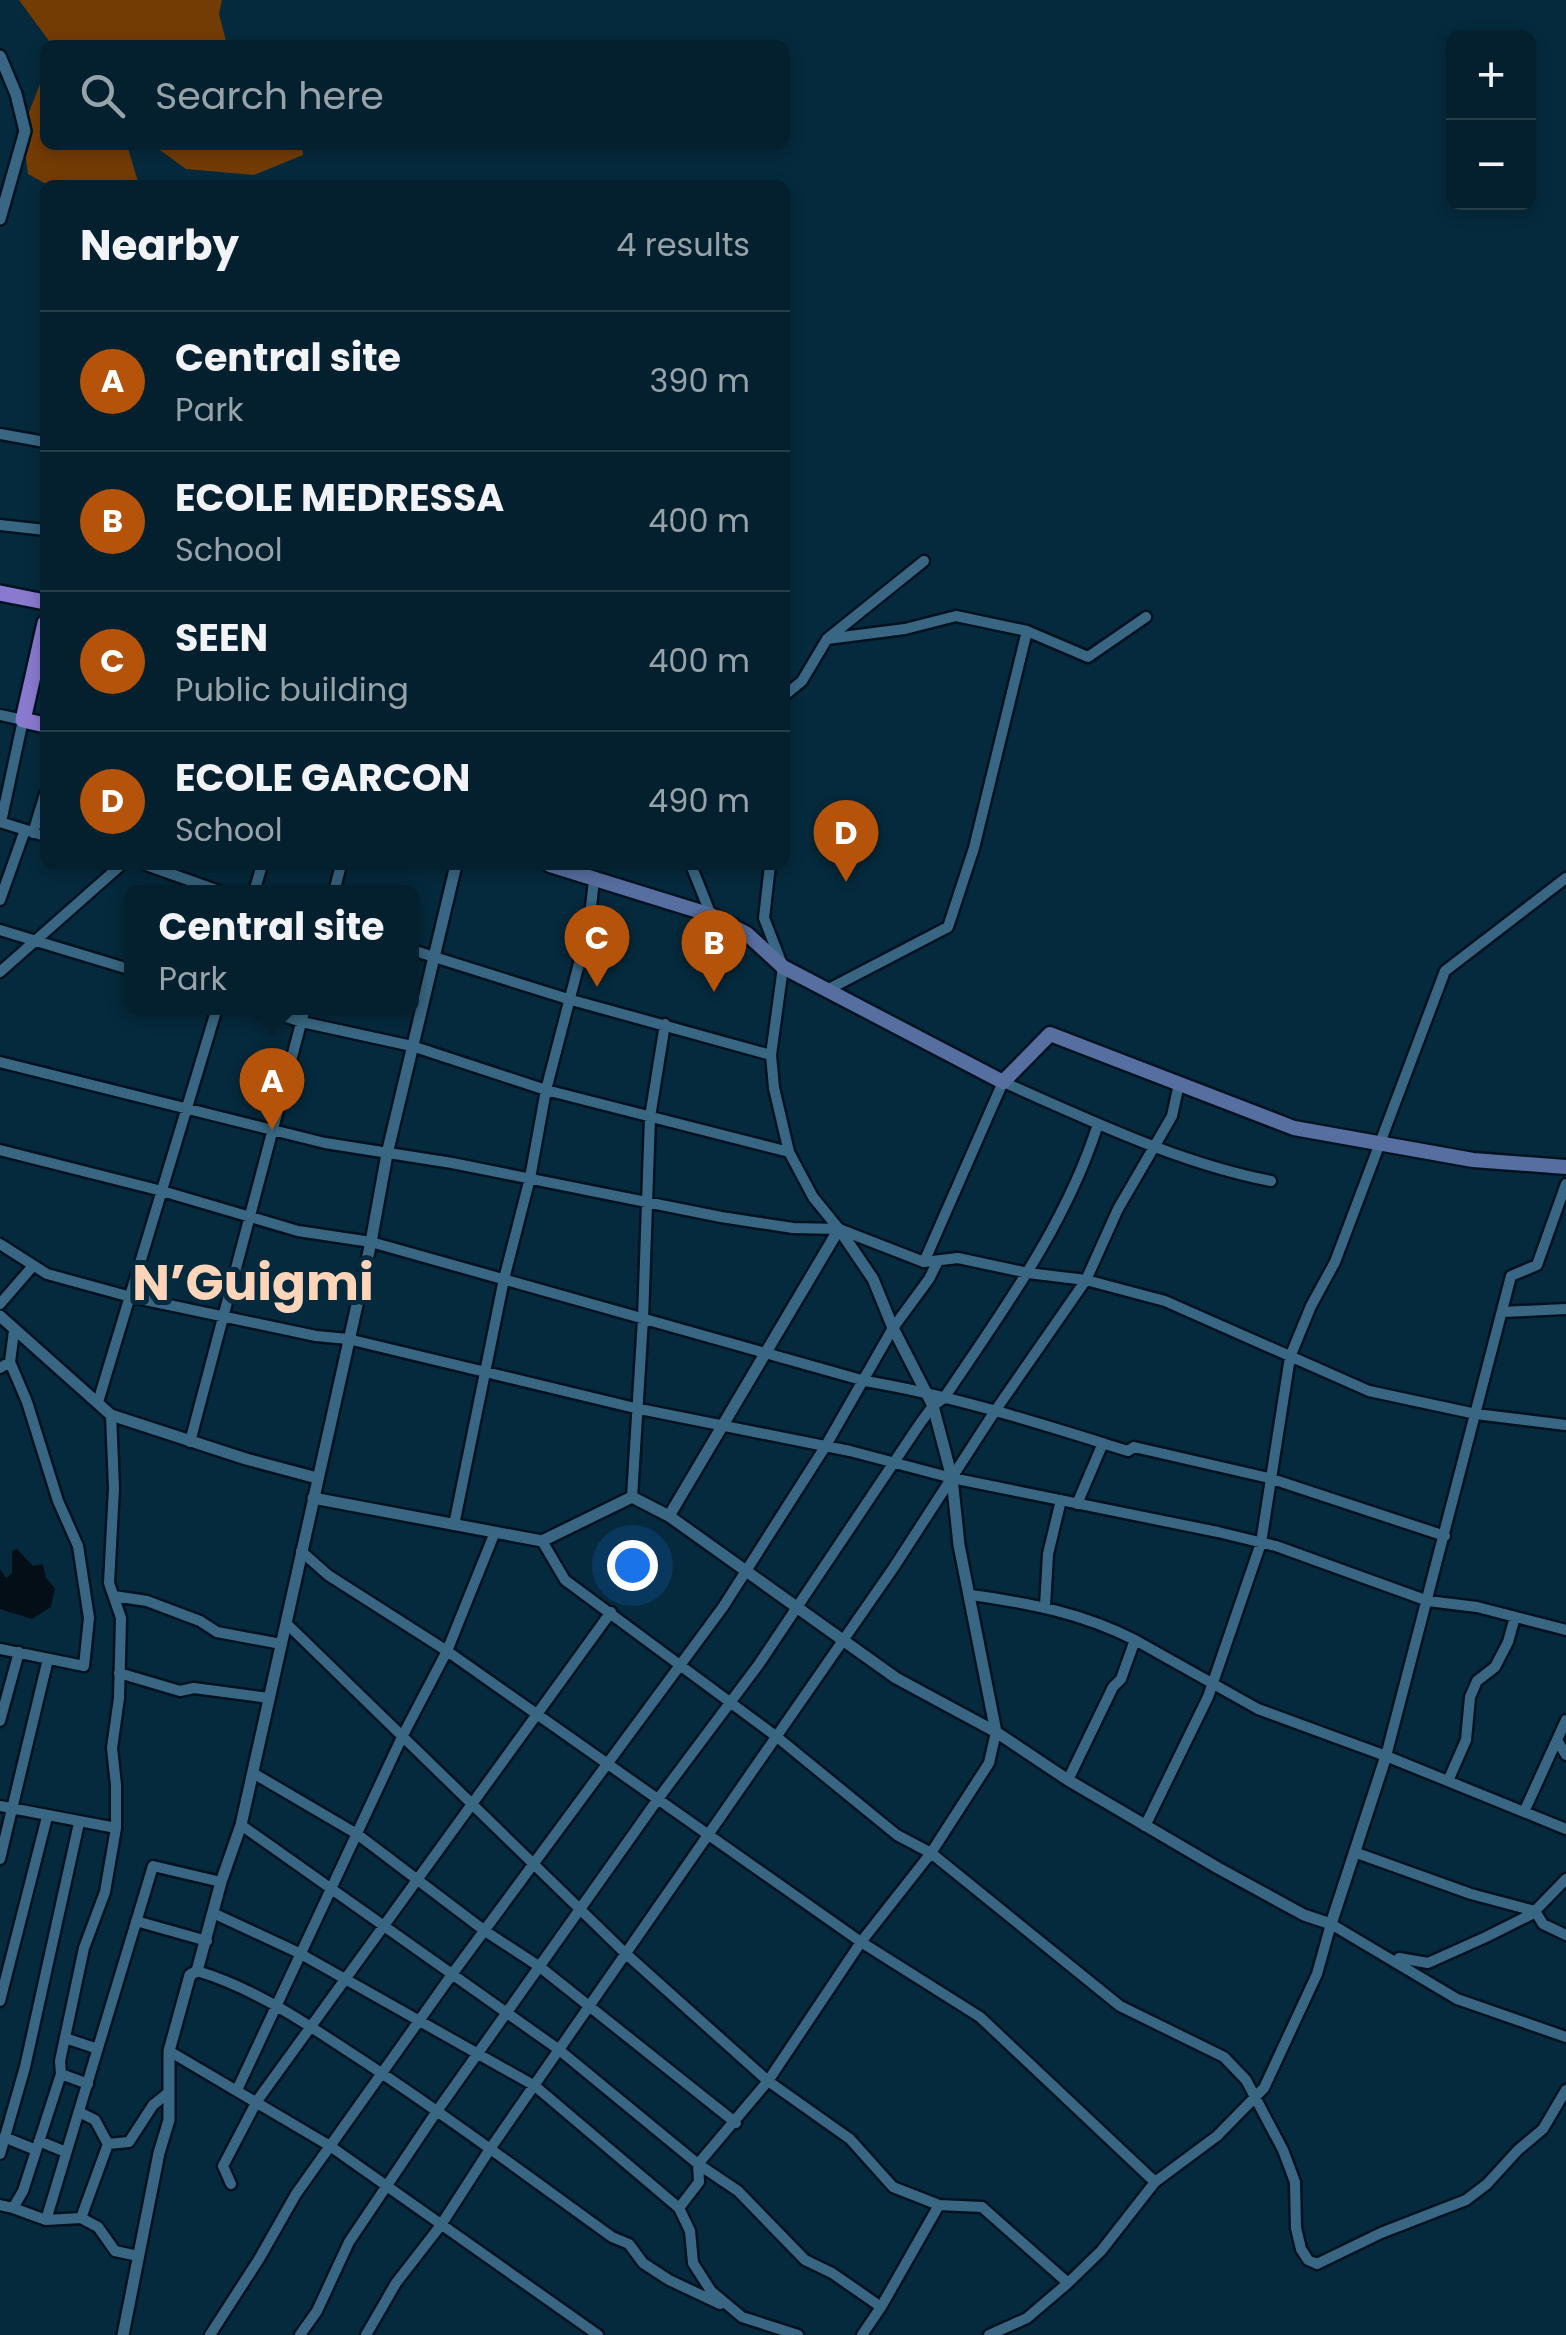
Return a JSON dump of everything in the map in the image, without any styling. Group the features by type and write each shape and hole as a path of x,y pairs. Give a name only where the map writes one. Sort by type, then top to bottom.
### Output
{"highway":[{"path":"0,593 40,601"},
{"path":"40,645 23,720 40,724"}],"main road":[{"path":"565,870 711,915 747,934 783,967 1003,1082 1050,1034 1294,1128 1473,1160 1566,1167"}],"street":[{"path":"0,56 16,94 25,131 0,220"},
{"path":"0,434 40,441"},
{"path":"0,526 40,530"},
{"path":"790,691 802,681 826,639 924,561"},
{"path":"826,639 905,629 956,616 1026,631 1088,657 1146,617"},
{"path":"827,990 948,928 974,848 1026,631"},
{"path":"0,715 23,720 0,822 40,835"},
{"path":"0,900 40,806"},
{"path":"0,972 115,870"},
{"path":"160,870 202,885"},
{"path":"123,2335 169,2120 169,2051 190,1975 197,1970 207,1941 221,1882 241,1825 371,1242 387,1154 455,870"},
{"path":"692,870 711,915"},
{"path":"769,870 764,918 783,967 771,1055 774,1088 789,1152 813,1197 873,1279 923,1391"},
{"path":"1144,1826 1213,1684 1262,1542 1290,1357 1335,1262 1445,971 1566,878"},
{"path":"454,1525 483,1373 530,1178 546,1090 589,925 594,880"},
{"path":"0,930 124,968"},
{"path":"419,952 771,1055"},
{"path":"98,1402 215,1015"},
{"path":"280,1015 412,1046 546,1090 789,1152"},
{"path":"190,1442 304,1015"},
{"path":"632,1497 650,1117 664,1024"},
{"path":"0,1062 272,1130 387,1154 760,1224 840,1229 924,1262 958,1258 1086,1280 1165,1301 1369,1391 1476,1414 1566,1425"},
{"path":"924,1262 1003,1082 1216,1170 1271,1181"},
{"path":"366,2335 396,2283 441,2226 588,2005 777,1736 1086,1280 1118,1209 1172,1116 1179,1084"},
{"path":"300,2335 349,2242 477,2052 731,1702 1028,1273 1051,1236 1086,1161 1098,1124"},
{"path":"0,1150 298,1231 371,1242 865,1381 923,1391 939,1402 1025,1417 1103,1443 1269,1478 1445,1536"},
{"path":"989,2335 1027,2318 1068,2283 1101,2250 1155,2182 1217,2136 1264,2088 1317,1974 1386,1756 1511,1276 1537,1265 1566,1184"},
{"path":"669,1516 840,1229"},
{"path":"0,1244 32,1267 131,1297 316,1336 348,1339 635,1408 1262,1542 1428,1601 1477,1607 1566,1630"},
{"path":"212,2334 296,2194 745,1572 825,1447 893,1328 938,1262"},
{"path":"0,1304 32,1267"},
{"path":"1502,1312 1566,1309"},
{"path":"0,1316 111,1415 318,1478"},
{"path":"0,1650 84,1666 90,1618 78,1546 58,1501 28,1402 5,1365 14,1331"},
{"path":"679,2208 699,2182 698,2164 768,2080 860,1942 931,1853 989,1763 996,1732 960,1544 939,1402"},
{"path":"14,2208 23,2192 61,2074 84,1948 105,1892 116,1828 112,1748 121,1618 109,1583 114,1488 111,1415"},
{"path":"1077,1504 1103,1443"},
{"path":"632,1497 669,1516 896,1678 996,1732 1144,1826 1304,1915 1331,1924 1457,1999 1566,2037"},
{"path":"312,1498 542,1541 632,1497"},
{"path":"1045,1606 1048,1554 1062,1500"},
{"path":"237,2090 447,1650 495,1532"},
{"path":"542,1541 564,1580 777,1736 897,1835 931,1853 1120,2006 1224,2057 1256,2096 1295,2182 1296,2228 1308,2260 1318,2264 1381,2233 1466,2200 1488,2184 1543,2129 1566,2090"},
{"path":"301,1551 328,1575 447,1650 860,1942 980,2017 1155,2182"},
{"path":"971,1595 1045,1606 1102,1624 1258,1708 1566,1829"},
{"path":"114,1596 147,1600 217,1632 282,1644"},
{"path":"231,2184 224,2166 257,2101 611,1612"},
{"path":"1448,1781 1466,1740 1470,1697 1477,1681 1495,1666 1515,1617"},
{"path":"286,1624 625,1952 768,2080 850,2139 893,2188 939,2205 982,2206 1068,2283"},
{"path":"1068,1780 1113,1687 1122,1679 1135,1640"},
{"path":"0,1720 19,1652"},
{"path":"0,1859 48,1659"},
{"path":"119,1673 180,1691 194,1688 269,1698"},
{"path":"1524,1812 1566,1720"},
{"path":"1556,1740 1566,1755"},
{"path":"252,1773 357,1834 485,1931 540,1967 736,2123"},
{"path":"0,1806 116,1828"},
{"path":"0,2001 46,1817"},
{"path":"0,2154 47,1974 80,1823"},
{"path":"241,1825 558,2050 698,2164 738,2191 804,2260 832,2273 881,2307"},
{"path":"1354,1852 1471,1894 1535,1911 1543,1924 1566,1935"},
{"path":"46,2220 152,1866 221,1882"},
{"path":"1388,1956 1428,1963 1535,1911 1566,1879"},
{"path":"213,1913 299,1954 535,2086 679,2208 690,2230 693,2263 711,2291 742,2317"},
{"path":"136,1921 207,1941"},
{"path":"197,1970 229,1980 277,2006 383,2074 612,2237 628,2244 643,2263 742,2317 798,2335"},
{"path":"65,2038 98,2049"},
{"path":"169,2051 330,2146 598,2335"},
{"path":"61,2074 88,2084"},
{"path":"108,2144 128,2142 153,2105 168,2093"},
{"path":"79,2112 95,2120 108,2144 81,2218"},
{"path":"4,2136 66,2152"},
{"path":"0,2205 46,2220 81,2218 98,2227 115,2251 138,2256"},
{"path":"862,2335 939,2205"}],"shaded area":[{"path":"19,0 222,0 219,14 226,40 48,40"},
{"path":"40,84 40,150 128,150 138,180 40,181 28,174 22,130"},
{"path":"160,150 302,150 303,155 254,175 186,169"},
{"path":"17,1549 33,1566 43,1564 46,1578 55,1588 51,1607 32,1619 0,1609 0,1569 6,1578 12,1573 12,1551"}],"place":[{"name":"ECOLE GARCON","path":"846,882"},
{"name":"SEEN","path":"597,987"},
{"name":"ECOLE MEDRESSA","path":"714,992"},
{"name":"Central site","path":"272,1130"}],"district":[{"name":"N’Guigmi","path":"253,1282"}]}
